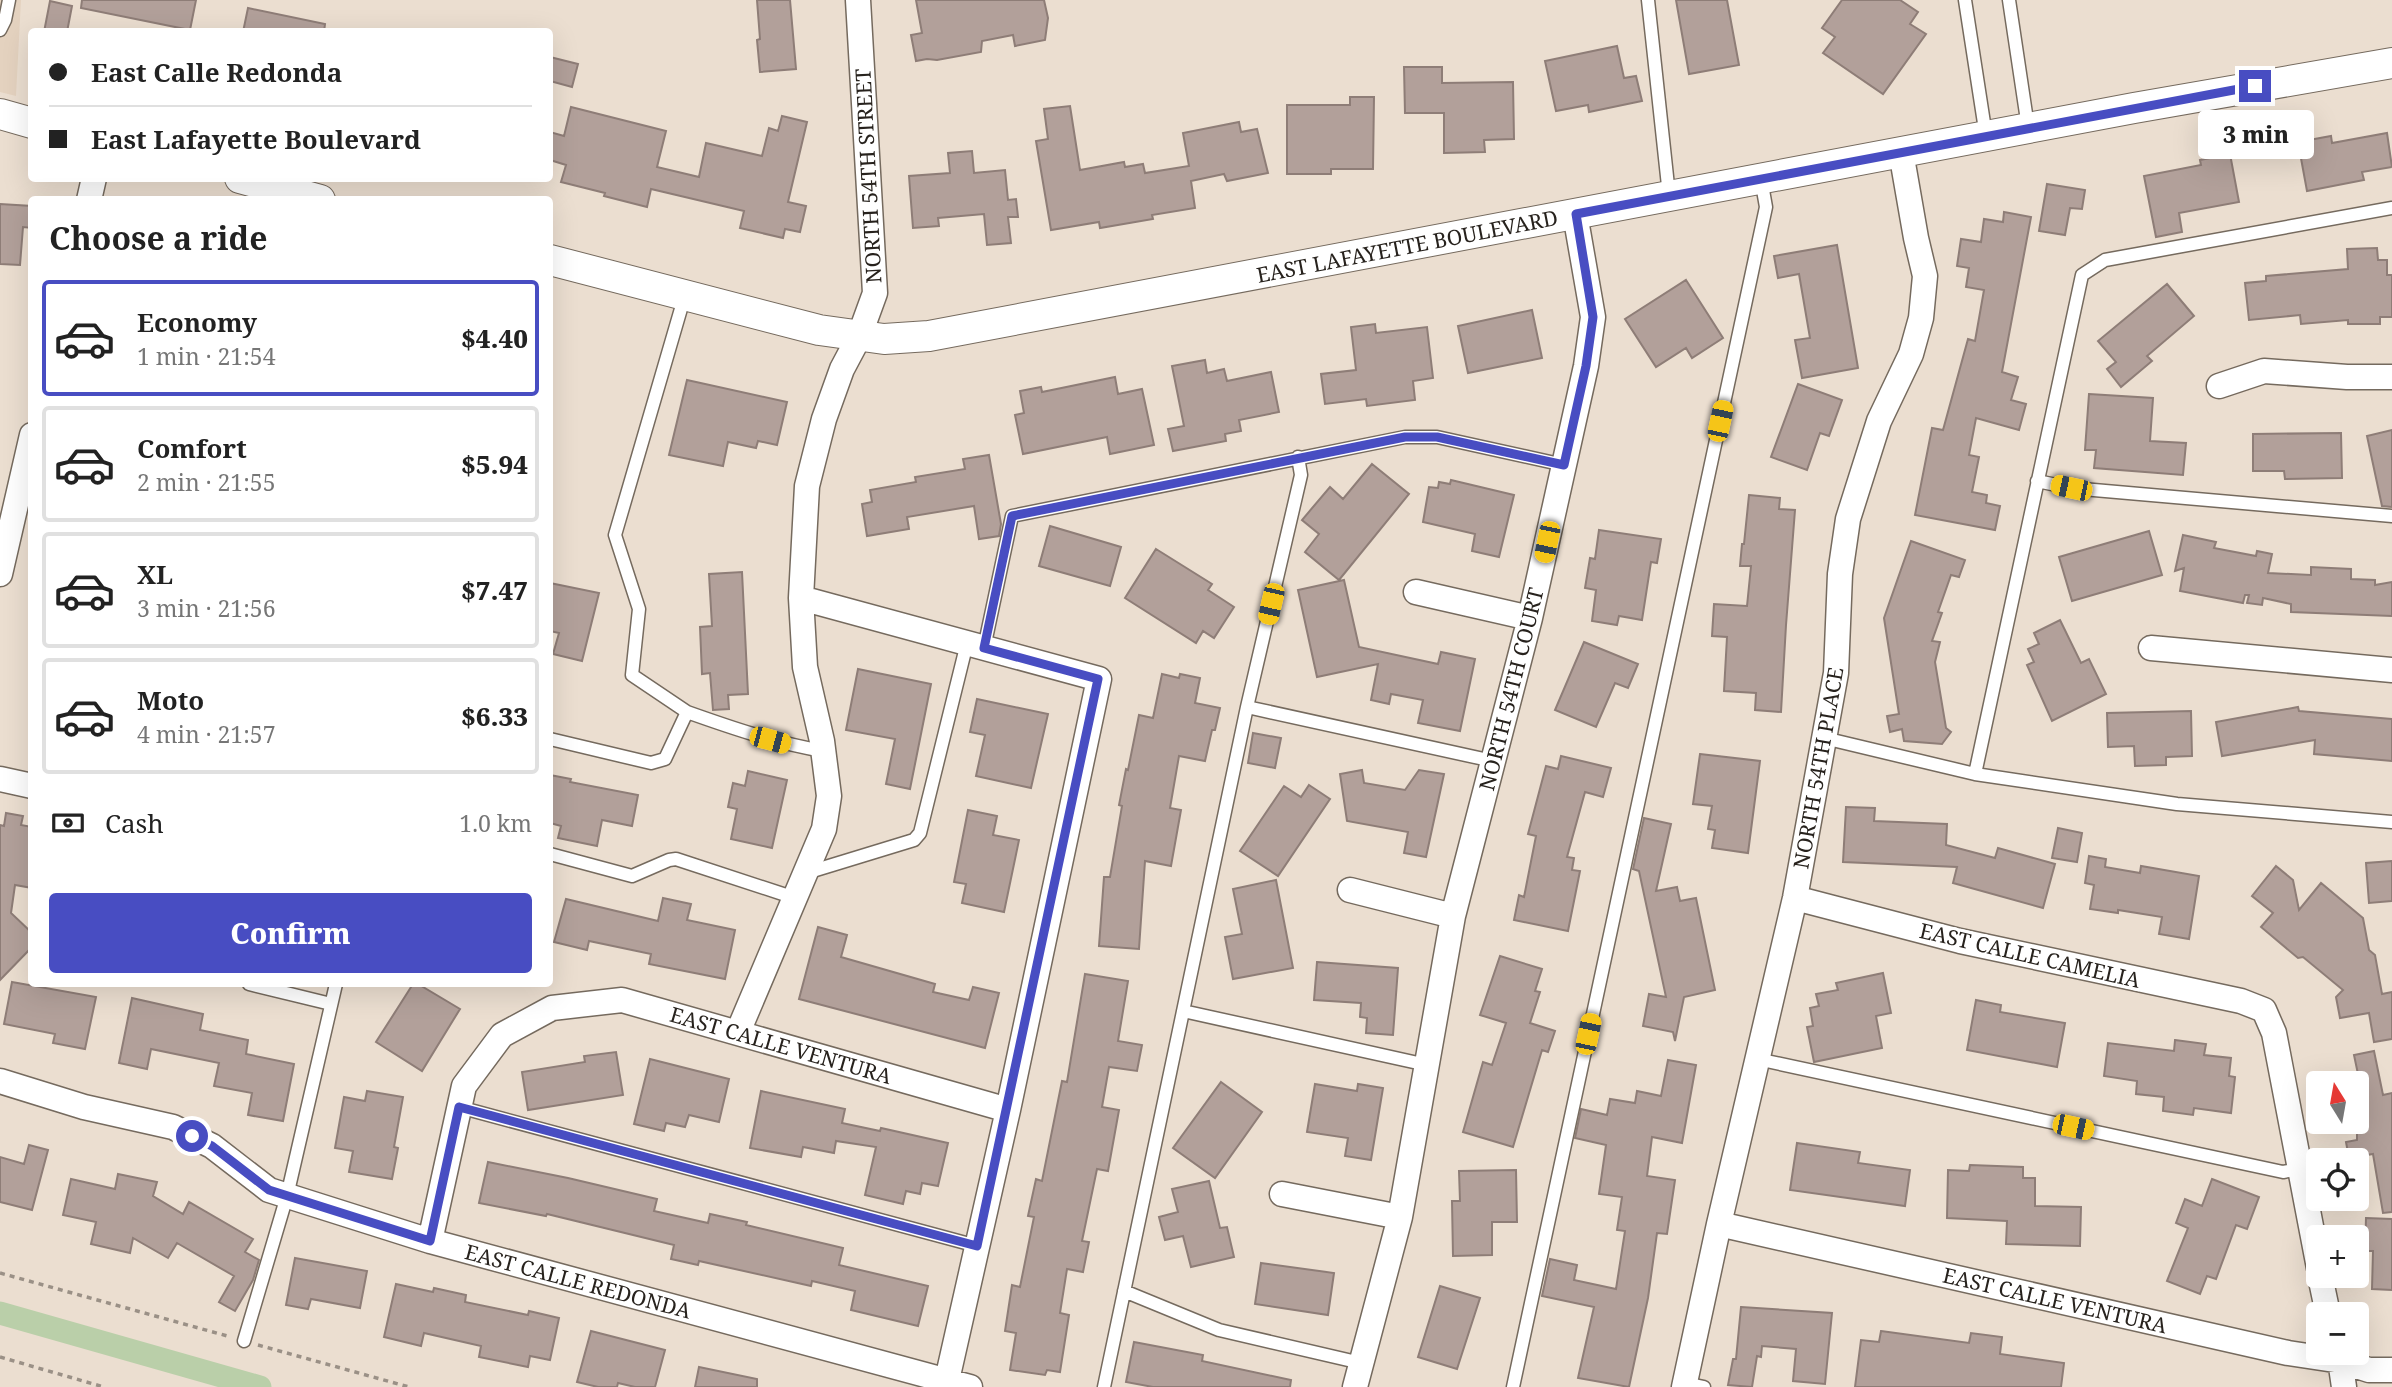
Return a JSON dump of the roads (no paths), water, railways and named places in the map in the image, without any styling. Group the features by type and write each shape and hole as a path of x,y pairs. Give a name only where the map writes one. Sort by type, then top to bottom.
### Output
{"street":[{"name":"NORTH 54TH STREET","path":"738,1032 824,829 828,807 823,751 805,667 801,598 807,486 824,419 875,293 858,0"},
{"name":"EAST LAFAYETTE BOULEVARD","path":"553,261 819,330 884,339 929,336 2028,128 2392,63"},
{"path":"0,114 28,122"},
{"name":"NORTH 54TH PLACE","path":"1691,1386 1719,1224 1795,898 1836,673 1840,574 1848,519 1879,421 1911,355 1921,318 1925,276 1901,152"},
{"path":"255,182 305,196"},
{"name":"NORTH 54TH COURT","path":"1354,1387 1400,1217 1453,916 1530,618 1586,366 1593,317 1576,214"},
{"path":"2219,386 2264,371 2347,377 2392,377"},
{"path":"0,574 8,498 28,446"},
{"path":"1416,592 1530,618"},
{"path":"801,598 1098,679 977,1246 958,1384"},
{"path":"2151,648 2392,670"},
{"path":"0,779 28,785"},
{"path":"1350,890 1453,916"},
{"name":"EAST CALLE CAMELIA","path":"1795,898 1960,941 2241,1001 2264,1010 2274,1033 2300,1169"},
{"name":"EAST CALLE VENTURA","path":"459,1107 464,1086 502,1035 552,1008 622,1000 1008,1110"},
{"name":"EAST CALLE REDONDA","path":"0,1081 84,1107 173,1128 212,1146 269,1190 287,1196 430,1241 958,1384"},
{"path":"430,1241 459,1107"},
{"path":"2300,1169 2311,1225"},
{"path":"1282,1194 1400,1217"},
{"name":"EAST CALLE VENTURA","path":"1719,1224 2288,1353 2306,1354"},
{"path":"2341,1365 2344,1387"},
{"name":"EAST CALLE VENTURA","path":"2358,1365 2369,1370 2392,1370"}],"lane":[{"path":"0,30 9,0"},
{"path":"1648,0 1669,196"},
{"path":"1965,0 1986,136"},
{"path":"2009,0 2028,128"},
{"path":"1513,1387 1766,207 1761,179"},
{"path":"1975,774 2082,275 2105,260 2392,208"},
{"path":"685,295 615,536 639,609 632,675 687,712 749,734 823,751"},
{"path":"805,874 914,840 920,834 1012,516 1405,437 1437,437 1564,465"},
{"path":"1104,1387 1247,707 1301,475 1298,457"},
{"path":"2038,481 2071,488 2392,516"},
{"path":"1247,707 1493,761"},
{"path":"553,740 651,763 665,759 687,712"},
{"path":"1824,738 1975,774 2177,804 2392,822"},
{"path":"553,855 632,876 676,859 795,898"},
{"path":"261,987 331,1004"},
{"path":"244,1341 287,1196 335,987"},
{"path":"1183,1011 1427,1065"},
{"path":"1758,1059 2283,1172 2300,1169"},
{"path":"459,1107 977,1246"},
{"path":"1124,1291 1219,1330 1361,1363"}],"waterway":[{"path":"0,1313 260,1387"}]}
